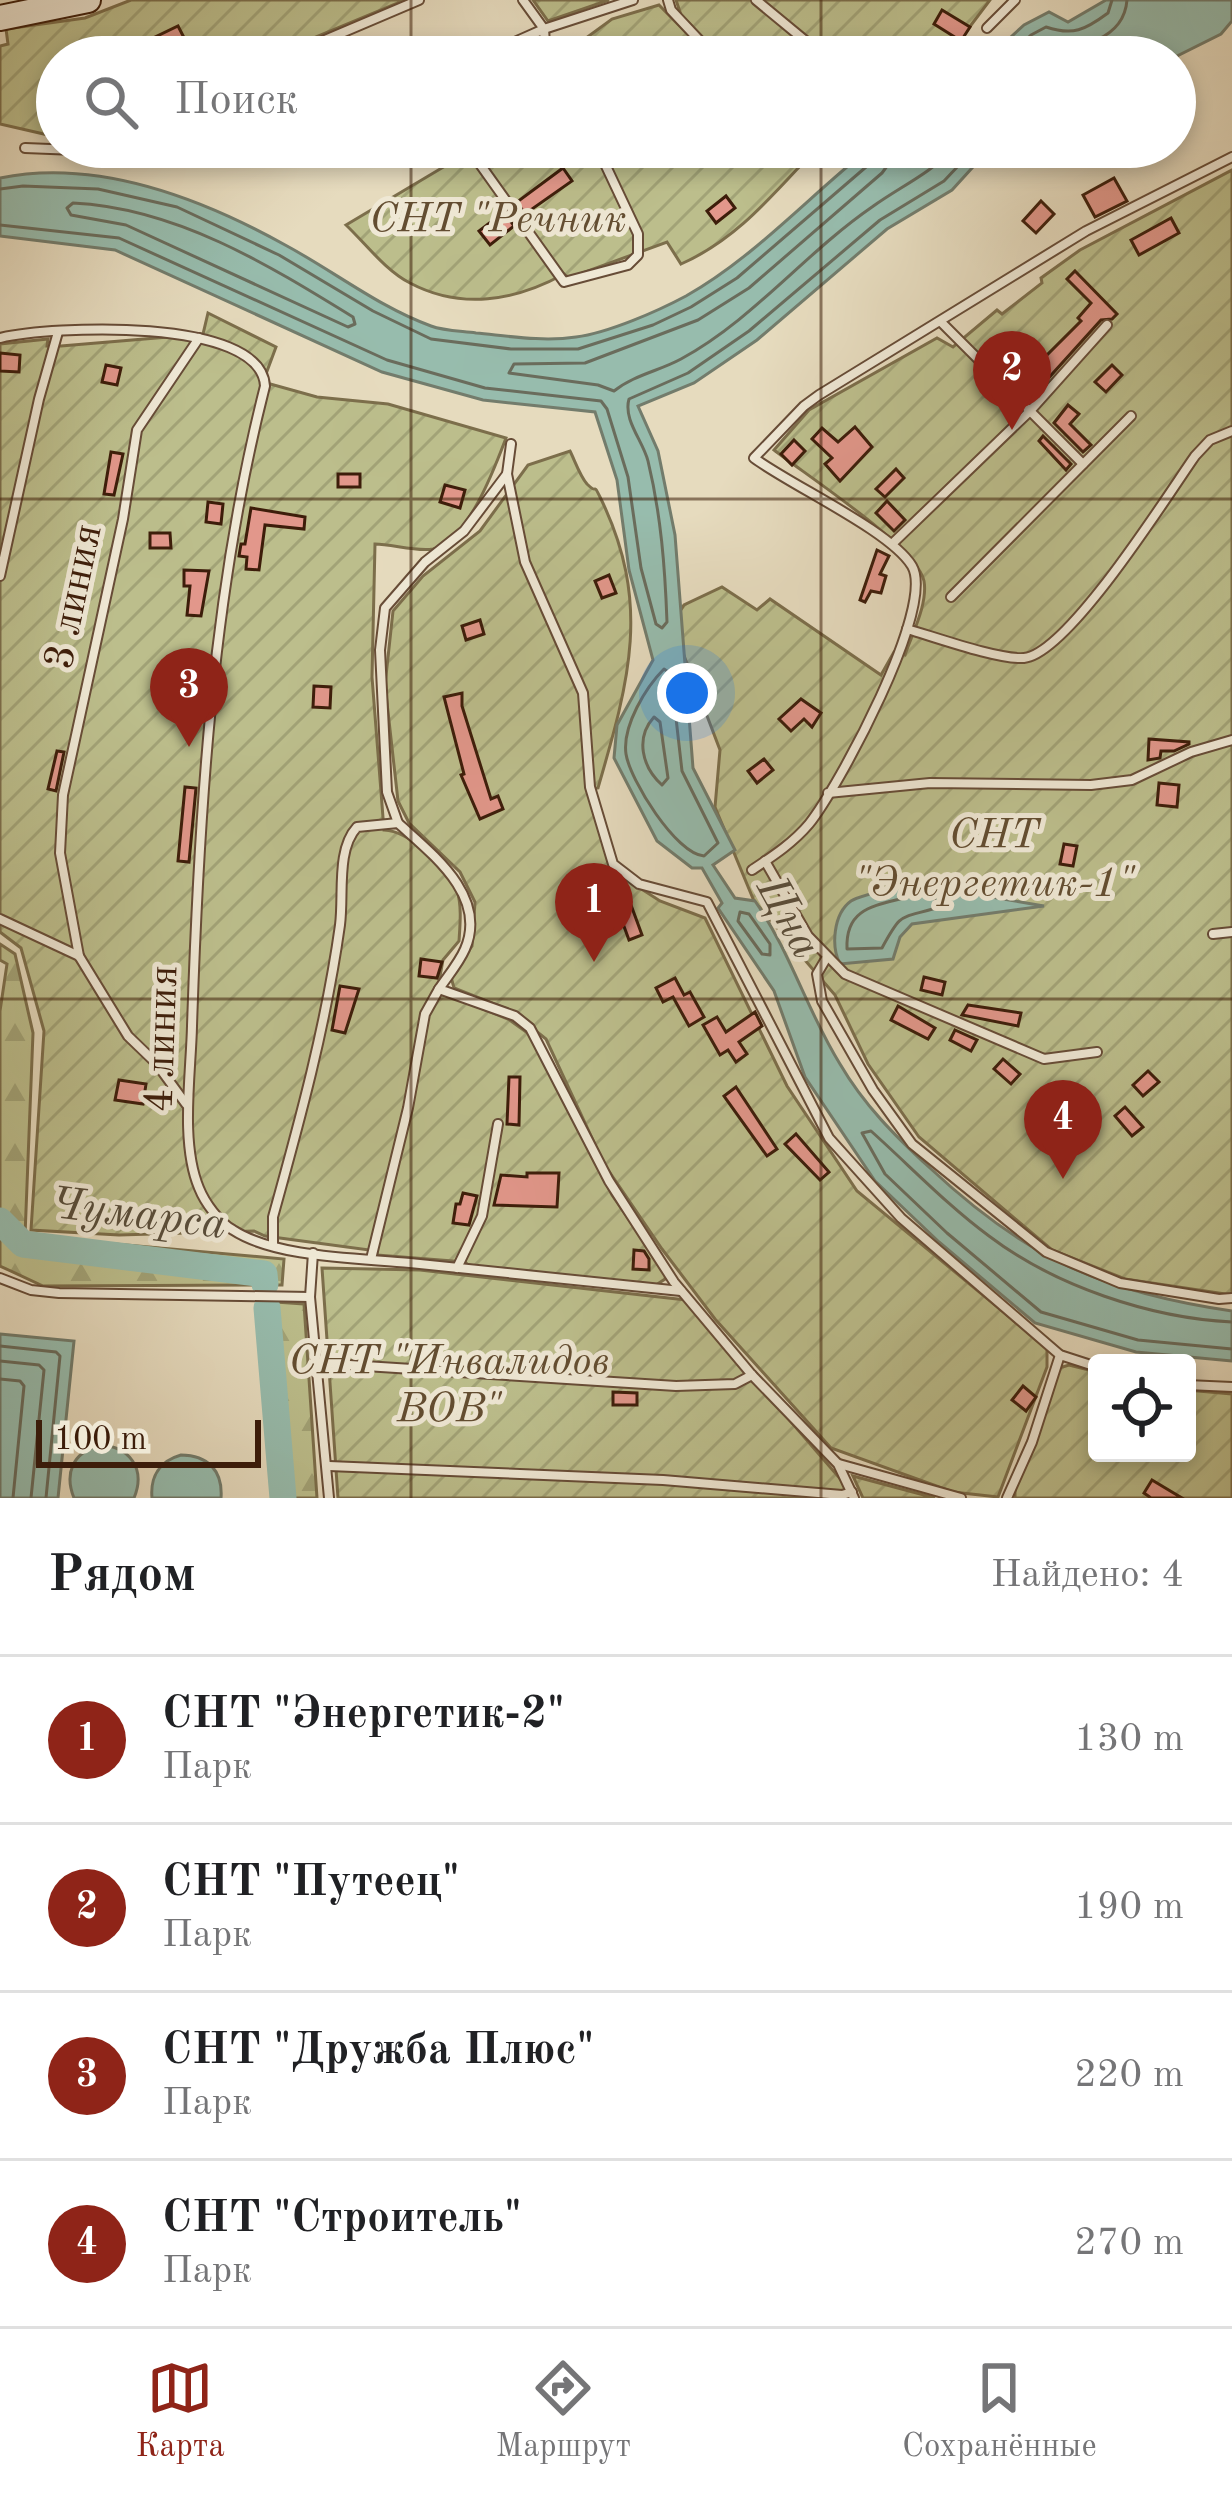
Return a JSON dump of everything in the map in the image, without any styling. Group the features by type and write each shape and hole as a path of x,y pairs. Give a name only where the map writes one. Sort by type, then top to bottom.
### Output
{"street":[{"path":"0,18 88,0"}],"lane":[{"path":"335,36 419,0"},
{"path":"523,0 544,36"},
{"path":"528,36 633,0"},
{"path":"668,0 671,10 695,36"},
{"path":"756,0 800,36"},
{"path":"987,28 1015,0"},
{"path":"25,148 36,148"},
{"path":"752,870 811,821 828,794 878,704 908,629 917,581 910,563 892,544 754,458 804,406 1086,231 1232,157"},
{"path":"483,168 564,283 628,265 638,255 638,234 607,168"},
{"path":"941,322 1083,464"},
{"path":"892,544 1030,411 1107,325"},
{"path":"0,338 26,332 155,332 199,338"},
{"path":"0,576 58,332"},
{"name":"4 линия","path":"199,338 242,351 260,364 265,386 241,482 221,620 200,870 187,1105 198,1187 233,1231 273,1245 681,1291"},
{"name":"3 линия","path":"79,956 60,853 63,795 123,519 136,430 199,338"},
{"path":"951,597 1131,416"},
{"path":"908,629 1021,658 1047,650 1092,602 1196,456 1210,440 1232,431"},
{"path":"511,444 507,474 525,562 583,693 590,787 613,864 639,884 707,902 830,1138 901,1218 1060,1355 1088,1364"},
{"path":"371,1259 425,1015 466,947 469,909 441,862 398,824 387,792 380,650 386,608 425,562 464,531 507,474"},
{"path":"828,794 930,783 1018,787 1112,783 1132,780 1191,752 1232,740"},
{"path":"273,1245 273,1217 328,1010 342,915 346,841 364,824 398,824"},
{"path":"765,861 800,924 845,974 1044,1059 1097,1052"},
{"path":"0,919 79,956 128,1036 187,1105"},
{"path":"1213,934 1232,932"},
{"path":"827,957 817,974 822,1001 912,1144 1046,1252 1120,1283 1219,1300 1232,1298"},
{"path":"328,1466 663,1480 853,1495 838,1465 681,1291 609,1181 538,1038 515,1016 439,989"},
{"path":"457,1268 482,1216 498,1124"},
{"path":"313,1253 310,1297 329,1498"},
{"path":"0,1278 58,1293 310,1297"},
{"path":"1007,1498 1032,1442 1060,1355"},
{"path":"318,1363 676,1386 735,1384 752,1375"},
{"path":"1196,1385 1232,1387"},
{"path":"838,1465 961,1498"}],"green space":[{"path":"131,0 405,0 318,36 36,36 36,132 0,124 0,46 8,44 6,29 85,18"},
{"path":"533,0 609,0 548,21"},
{"path":"676,0 990,0 963,36 702,36 681,15"},
{"path":"659,5 689,36 589,36 612,19"},
{"name":"СНТ \"Речник","path":"442,168 798,168 731,234 681,264 667,242 569,278 564,274 526,291 488,299 449,297 401,278 346,225"},
{"name":"СНТ \"Энергетик-1\"","path":"1232,170 1232,1295 1125,1279 1052,1250 919,1137 868,1064 835,995 754,901 715,807 720,750 672,624 684,605 722,587 757,610 770,599 881,675 894,652 905,655 922,609 924,581 917,567 882,531 774,450 809,410 937,338 953,347 1080,250"},
{"path":"208,313 276,347 263,382 317,397 388,404 506,438 469,518 446,543 426,550 375,544 372,677 384,830 427,852 457,891 459,941 443,960 438,987 508,1019 529,1034 612,1195 666,1273 656,1285 473,1270 465,1262 377,1255 377,1251 254,1231 119,1235 31,1230 44,1031 21,948 0,932 0,344 48,339 47,346 61,346 203,334"},
{"path":"570,451 584,481 598,492 616,536 630,607 630,642 619,712 598,788 590,789 612,870 660,901 705,918 787,1086 857,1191 1047,1348 1047,1367 998,1497 953,1492 831,1448 715,1319 662,1249 604,1164 546,1039 510,1010 454,988 451,977 472,946 475,902 460,872 409,823 398,801 385,685 393,611 423,576 480,531 528,465"},
{"path":"0,944 15,954 33,1033 25,1236 284,1259 282,1285 43,1286 0,1266 0,1011 7,964 0,960"},
{"name":"СНТ \"Инвалидов ВОВ\"","path":"322,1268 420,1270 686,1300 843,1482 848,1498 338,1498"},
{"path":"261,1301 304,1304 317,1498 276,1498"},
{"path":"1059,1368 1088,1370 1088,1462 1196,1462 1196,1391 1232,1394 1232,1498 1015,1498 1015,1484"},
{"path":"853,1476 935,1498 863,1498"}],"water":[{"path":"1106,0 1232,0 1232,21 1221,34 1196,46 1196,36 1012,36 1049,12 1068,22"},
{"path":"847,168 972,168 952,190 887,229 757,340 694,383 638,406 658,451 675,535 693,768 735,850 713,865 735,898 755,901 849,1079 917,1156 999,1226 1068,1266 1143,1293 1232,1311 1232,1361 1196,1354 1136,1352 1035,1323 875,1181 805,1077 774,991 718,908 722,903 702,868 692,868 657,841 614,758 617,725 653,660 629,570 617,480 595,412 483,400 382,372 115,250 0,236 0,178 37,173 111,178 185,199 255,229 393,309 447,330 538,339 589,335 675,302 711,280"},
{"path":"919,881 1044,906 912,924 900,937 893,959 840,964 835,931 845,907 864,896"},
{"path":"0,1334 74,1341 58,1498 0,1498"},
{"path":"99,1445 119,1450 133,1461 138,1478 134,1498 74,1498 73,1465"},
{"path":"181,1455 212,1466 221,1498 152,1498 158,1470"}],"building":[{"path":"942,10 970,27 964,36 953,36 934,24"},
{"path":"178,26 183,36 157,36"},
{"path":"563,168 572,181 525,214 517,202"},
{"path":"1114,178 1127,201 1095,217 1083,195"},
{"path":"726,196 735,208 716,223 707,211"},
{"path":"1041,201 1054,214 1036,233 1023,221"},
{"path":"504,212 514,226 490,245 479,231"},
{"path":"1171,218 1179,233 1139,255 1131,240"},
{"path":"1075,271 1117,314 1101,320 1044,383 1031,371 1081,321 1078,318 1091,303 1067,279"},
{"path":"0,353 20,355 19,372 0,371"},
{"path":"106,365 121,368 117,385 102,382"},
{"path":"1112,365 1122,375 1106,392 1095,382"},
{"path":"1068,405 1079,414 1070,424 1091,445 1083,452 1054,423"},
{"path":"855,427 872,447 840,481 825,464 832,458 812,439 822,428 838,442"},
{"path":"1043,436 1071,464 1066,470 1039,441"},
{"path":"794,440 805,451 792,465 781,454"},
{"path":"111,452 123,454 114,495 104,494"},
{"path":"896,469 904,478 885,497 876,489"},
{"path":"338,474 360,474 360,487 338,487"},
{"path":"445,485 465,490 460,508 440,502"},
{"path":"887,501 905,520 894,531 876,513"},
{"path":"208,502 223,504 221,524 206,522"},
{"path":"251,508 305,517 304,529 265,525 259,570 246,569 247,557 239,556"},
{"path":"150,533 170,533 171,548 150,548"},
{"path":"877,550 889,556 880,574 886,576 881,593 871,591 865,602 860,600"},
{"path":"184,570 209,571 201,616 187,615 190,586 184,586"},
{"path":"609,575 616,593 602,598 595,581"},
{"path":"480,620 484,634 466,640 462,626"},
{"path":"192,676 206,676 203,701 191,701"},
{"path":"314,686 331,687 330,708 313,707"},
{"path":"462,693 491,799 498,796 503,809 480,819 461,775 444,697"},
{"path":"801,699 821,713 812,727 804,719 791,731 779,719"},
{"path":"1149,739 1189,744 1161,751 1160,758 1148,760"},
{"path":"57,751 64,752 56,791 48,789"},
{"path":"764,759 773,770 757,783 748,771"},
{"path":"1159,783 1179,785 1177,807 1157,805"},
{"path":"185,787 196,788 189,862 178,861"},
{"path":"1064,844 1077,846 1073,866 1060,864"},
{"path":"631,905 642,935 629,940 618,910"},
{"path":"421,959 442,962 437,978 419,976"},
{"path":"924,977 945,982 942,995 921,990"},
{"path":"675,978 684,995 690,992 704,1017 689,1026 673,997 663,1002 656,988"},
{"path":"340,986 359,989 345,1033 332,1030"},
{"path":"968,1005 1021,1013 1018,1026 962,1015"},
{"path":"898,1006 935,1028 928,1039 891,1020"},
{"path":"755,1012 762,1026 739,1042 747,1054 736,1062 728,1050 720,1055 703,1025 717,1017 726,1032"},
{"path":"955,1030 977,1040 971,1051 950,1040"},
{"path":"1003,1059 1020,1074 1011,1084 994,1069"},
{"path":"1148,1071 1159,1082 1143,1096 1133,1085"},
{"path":"509,1077 520,1077 519,1125 507,1124"},
{"path":"119,1080 146,1084 143,1104 115,1100"},
{"path":"736,1087 777,1149 767,1156 724,1096"},
{"path":"1125,1107 1143,1127 1132,1136 1115,1116"},
{"path":"796,1134 829,1172 820,1180 785,1144"},
{"path":"527,1173 559,1173 557,1207 494,1205 501,1175 527,1177"},
{"path":"463,1193 477,1196 469,1225 453,1223"},
{"path":"634,1250 644,1251 649,1270 633,1269"},
{"path":"1023,1386 1036,1397 1026,1411 1012,1400"},
{"path":"613,1392 637,1393 637,1405 613,1405"},
{"path":"1152,1480 1182,1498 1151,1498 1144,1493"}],"waterway":[{"name":"Чумарса","path":"0,1221 23,1244 264,1274 265,1284"},
{"name":"Чумарса","path":"267,1308 283,1498"}],"place":[{"name":"СНТ \"Путеец\"","path":"1012,430"},
{"name":"СНТ \"Дружба Плюс\"","path":"189,747"},
{"name":"СНТ \"Энергетик-2\"","path":"594,962"},
{"name":"СНТ \"Строитель\"","path":"1063,1179"}],"water label":[{"name":"Цна","path":"787,918"}]}
